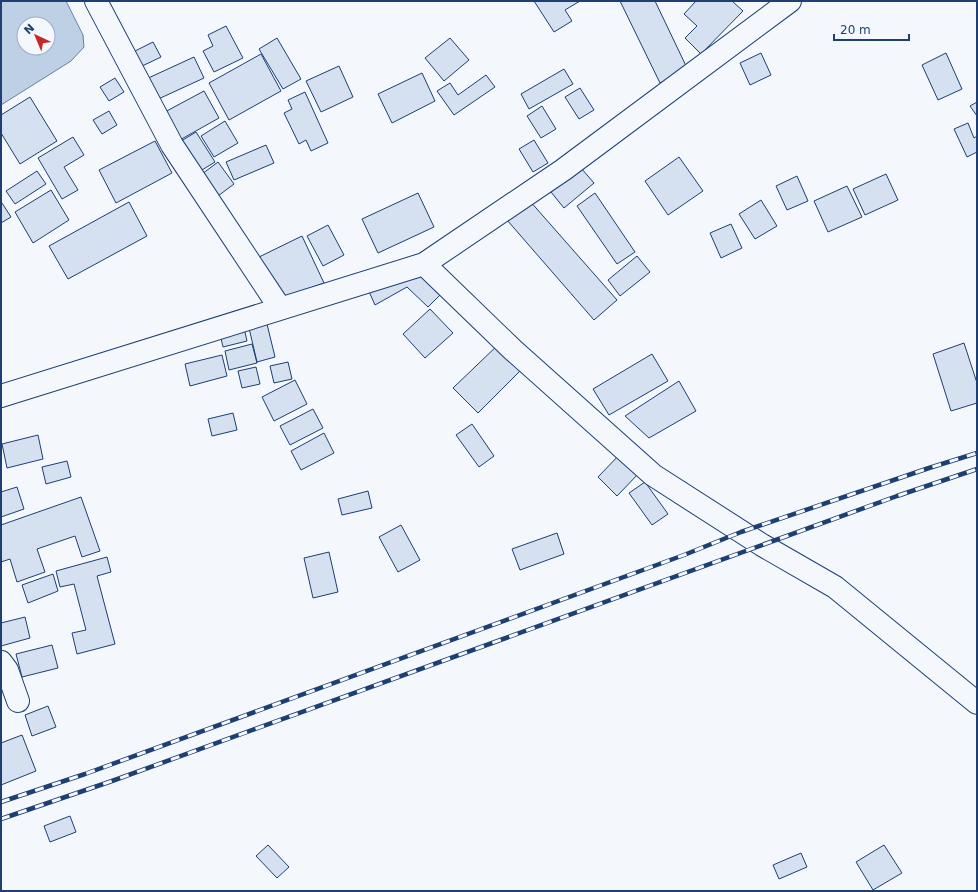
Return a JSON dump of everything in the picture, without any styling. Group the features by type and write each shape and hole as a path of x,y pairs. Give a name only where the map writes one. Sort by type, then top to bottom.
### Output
{"street":[{"path":"96,1 172,145 280,308"},
{"path":"1,396 424,264 563,170 790,1"},
{"path":"424,264 513,350 653,475 762,546 834,587 977,703"},
{"path":"1,662 7,670 18,701"}],"water":[{"path":"1,1 66,1 83,35 84,47 71,61 1,105"}],"building":[{"path":"534,1 580,1 565,10 572,21 554,32"},
{"path":"620,1 655,1 688,70 660,83"},
{"path":"696,1 732,1 743,11 701,54 685,38 697,26 684,14"},
{"path":"226,26 243,58 214,72 203,51 213,46 208,35"},
{"path":"277,38 301,79 283,89 259,49"},
{"path":"450,38 469,60 444,81 425,58"},
{"path":"153,42 161,57 140,67 133,52"},
{"path":"761,53 771,75 750,85 740,63"},
{"path":"946,53 962,89 938,100 922,65"},
{"path":"261,54 281,91 229,120 209,83"},
{"path":"194,57 204,78 154,101 144,80"},
{"path":"339,66 353,97 321,112 306,81"},
{"path":"564,69 573,84 529,109 521,94"},
{"path":"422,73 435,101 392,123 378,94"},
{"path":"486,75 495,87 454,115 437,91 450,83 458,95"},
{"path":"115,78 124,92 109,101 100,87"},
{"path":"580,88 594,110 579,119 565,97"},
{"path":"204,91 219,118 178,141 163,113"},
{"path":"305,92 328,143 311,151 306,140 299,144 284,113 292,109 288,100"},
{"path":"30,97 57,141 20,164 1,133 1,115"},
{"path":"977,102 977,116 970,106"},
{"path":"542,106 556,129 541,138 527,116"},
{"path":"109,111 117,125 102,134 93,120"},
{"path":"225,121 238,143 214,157 201,136"},
{"path":"968,123 974,138 977,136 977,152 967,157 954,129"},
{"path":"196,132 215,162 197,173 178,143"},
{"path":"73,137 84,155 64,167 78,190 62,199 38,158"},
{"path":"534,140 548,163 533,172 519,149"},
{"path":"155,141 172,173 116,203 99,170"},
{"path":"266,145 274,163 234,180 226,162"},
{"path":"679,157 703,191 668,215 645,181"},
{"path":"218,162 234,184 214,199 198,177"},
{"path":"581,168 594,183 564,208 551,192"},
{"path":"37,171 46,184 15,204 6,191"},
{"path":"886,174 898,200 865,215 853,189"},
{"path":"797,176 808,201 787,210 776,186"},
{"path":"847,186 862,217 828,232 814,201"},
{"path":"51,190 69,220 33,243 15,212"},
{"path":"418,193 434,227 378,253 362,219"},
{"path":"595,193 635,252 617,264 577,206"},
{"path":"529,200 617,300 594,320 507,220"},
{"path":"761,200 777,226 755,239 739,214"},
{"path":"129,202 147,236 68,279 49,246"},
{"path":"2,203 11,217 1,223 1,204"},
{"path":"731,224 742,248 721,258 710,233"},
{"path":"328,225 344,255 323,266 307,236"},
{"path":"302,236 324,283 287,296 273,293 257,258"},
{"path":"637,256 650,272 620,296 608,280"},
{"path":"417,262 446,289 428,307 407,287 375,305 367,287"},
{"path":"430,309 453,333 425,358 403,334"},
{"path":"267,324 275,357 257,362 249,328"},
{"path":"244,328 247,341 223,347 220,334"},
{"path":"500,343 524,367 478,413 453,388"},
{"path":"964,343 977,383 977,403 951,411 933,354"},
{"path":"252,344 257,363 229,370 225,351"},
{"path":"652,354 668,381 609,415 593,389"},
{"path":"222,355 227,376 190,386 185,364"},
{"path":"288,362 292,379 274,383 270,366"},
{"path":"256,367 260,384 242,388 238,371"},
{"path":"295,380 307,404 274,421 262,397"},
{"path":"679,381 696,411 649,438 625,416"},
{"path":"313,409 323,428 290,445 280,426"},
{"path":"233,413 237,430 212,436 208,419"},
{"path":"472,424 494,456 479,467 456,435"},
{"path":"324,433 334,453 301,470 291,451"},
{"path":"38,435 43,459 7,468 2,444"},
{"path":"622,452 641,471 617,496 598,477"},
{"path":"67,461 71,477 46,484 42,467"},
{"path":"645,482 668,514 652,525 629,493"},
{"path":"17,487 24,509 1,517 1,492"},
{"path":"368,491 372,508 342,515 338,499"},
{"path":"81,497 100,551 82,557 75,536 37,549 45,572 17,582 10,559 1,562 1,525"},
{"path":"401,525 420,560 398,572 379,537"},
{"path":"557,533 564,554 520,570 512,549"},
{"path":"329,552 338,592 313,598 304,558"},
{"path":"107,557 111,572 97,576 115,644 77,654 72,633 86,630 74,584 60,587 56,571"},
{"path":"53,574 58,591 28,603 22,585"},
{"path":"25,617 30,638 1,646 1,623"},
{"path":"52,645 58,668 22,677 16,654"},
{"path":"48,706 56,727 32,736 25,715"},
{"path":"22,735 36,771 1,785 1,743"},
{"path":"70,816 76,832 50,842 44,826"},
{"path":"268,845 289,867 277,878 256,856"},
{"path":"884,845 902,873 873,890 856,862"},
{"path":"801,853 807,867 779,879 773,865"}],"railway":[{"path":"1,802 85,774 684,555 741,532 977,453"},
{"path":"1,819 112,781 897,496 977,469"}]}
